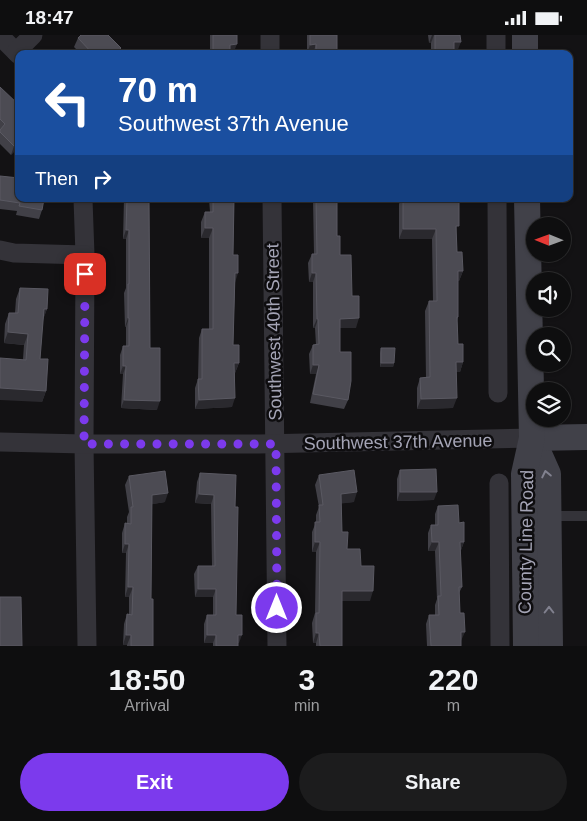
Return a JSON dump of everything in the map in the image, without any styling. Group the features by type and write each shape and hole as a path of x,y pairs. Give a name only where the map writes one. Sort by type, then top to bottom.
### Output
{"street":[{"path":"20,50 33,35"},
{"path":"270,35 270,50"},
{"path":"496,35 496,50"},
{"path":"525,35 525,50"},
{"path":"0,36 15,51"},
{"path":"83,202 87,646"},
{"name":"Southwest 40th Street","path":"272,202 277,646"},
{"path":"497,202 498,393"},
{"name":"County Line Road","path":"526,646 524,474 532,438 527,202"},
{"path":"0,250 14,253 85,255"},
{"path":"532,438 587,437"},
{"name":"Southwest 37th Avenue","path":"0,442 276,444 532,438"},
{"name":"County Line Road","path":"532,438 548,474 550,646"},
{"path":"498,483 500,646"}],"lane":[{"path":"548,516 587,516"}],"building":[{"path":"81,35 108,35 121,48 119,50 89,50 78,38"},
{"path":"213,35 237,35 237,44 230,45 230,50 213,50"},
{"path":"310,35 337,35 337,50 316,50 316,44 310,45"},
{"path":"435,35 460,35 461,42 454,42 454,50 435,50"},
{"path":"0,87 15,101 14,146 0,132 5,124 0,119"},
{"path":"0,176 15,178 15,202 43,202 42,210 19,206 20,203 0,200"},
{"path":"127,202 149,202 150,348 160,348 160,401 124,400 126,366 123,366 123,346 129,346 129,230 126,230"},
{"path":"213,202 234,202 233,255 238,255 238,273 235,273 233,345 239,345 239,363 234,363 235,398 199,400 198,379 202,379 202,329 213,329 213,228 205,228 205,212 213,212"},
{"path":"316,202 337,202 337,236 340,236 340,255 351,255 352,296 359,296 359,318 340,319 340,352 351,352 351,381 348,400 313,394 319,365 313,365 313,345 319,344 316,273 312,273 312,254 317,254"},
{"path":"403,202 459,202 459,226 456,226 457,252 462,252 463,271 458,271 457,317 458,344 463,344 463,362 456,362 457,398 421,399 420,378 430,377 429,301 437,301 436,229 403,229"},
{"path":"20,288 48,289 47,309 44,309 40,359 48,359 46,391 0,388 0,358 26,360 28,334 8,332 9,313 18,313"},
{"path":"381,348 395,348 394,363 381,363"},
{"path":"436,469 437,492 400,492 400,470"},
{"path":"354,470 357,492 341,494 342,532 348,532 347,549 360,549 361,566 374,566 373,591 342,591 342,646 320,646 319,633 316,633 316,613 319,613 320,542 315,542 315,522 320,522 319,505 323,505 319,475"},
{"path":"165,471 168,493 152,495 151,599 153,599 153,646 131,646 131,635 126,635 127,614 132,615 133,587 128,587 129,544 125,544 125,523 131,524 131,507 133,507 129,476"},
{"path":"200,473 236,475 235,507 238,507 236,615 242,615 242,635 238,635 238,646 216,646 216,635 207,635 207,615 216,615 216,589 198,589 198,566 215,566 214,495 199,494"},
{"path":"458,505 459,523 464,522 464,542 460,542 462,587 459,587 460,613 464,613 465,632 461,632 461,646 431,646 429,615 439,615 438,596 441,596 439,542 432,542 431,525 438,525 438,506"},
{"path":"0,597 21,597 22,646 0,646"}],"route":[{"path":"85,274 84,444 276,444 277,608"}]}
